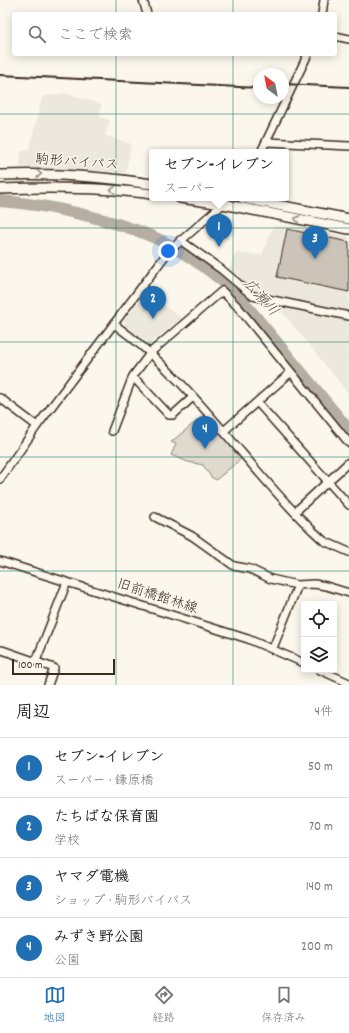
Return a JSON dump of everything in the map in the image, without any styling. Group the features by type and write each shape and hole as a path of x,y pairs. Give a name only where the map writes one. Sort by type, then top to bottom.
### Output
{"main road":[{"name":"駒形バイパス","path":"0,176 34,174 86,176 149,184"},
{"name":"駒形バイパス","path":"0,189 33,187 133,191 149,194"},
{"path":"225,201 349,229"},
{"path":"257,201 349,219"}],"street":[{"path":"143,0 146,12"},
{"path":"322,12 324,0"},
{"path":"337,36 349,39"},
{"path":"263,149 307,56"},
{"path":"267,142 349,146"},
{"path":"0,479 37,426 168,252 225,201"},
{"path":"179,242 222,270 253,296 349,316"},
{"path":"112,431 132,378 151,352 222,291 238,307 349,443"},
{"path":"114,324 151,352 225,430 294,512 324,541 349,552"},
{"path":"225,430 291,372"},
{"path":"132,378 138,381 169,415 173,415 193,397"},
{"path":"0,398 37,426"},
{"path":"257,402 349,505"},
{"path":"294,512 349,462"},
{"path":"155,517 192,536 230,564 250,569 271,579 298,585 314,584 326,586 349,593"},
{"name":"旧前橋館林線","path":"0,561 248,639 301,662"},
{"path":"36,661 67,582"},
{"path":"272,648 298,585"},
{"path":"2,650 54,668 48,685"},
{"path":"327,673 349,683"}],"shaded area":[{"path":"65,93 101,104 100,117 110,121 105,135 131,144 126,173 20,168 21,151 29,150 42,97"},
{"path":"273,226 295,226 349,237 349,394 279,308 280,298 252,292 229,270 235,253 262,255"},
{"path":"146,293 182,318 150,344 125,326 124,320"},
{"path":"204,415 243,457 216,480 211,477 203,465 188,462 171,455 176,444 171,442"}],"building":[{"path":"287,229 349,242 349,292 277,277"}],"waterway":[{"name":"広瀬川","path":"0,201 39,206 105,220 162,241 191,258 210,271 236,293 349,430"}],"railway":[{"path":"0,75 253,88"},
{"path":"289,84 349,87"}],"place":[{"name":"セブン-イレブン","path":"219,247"},
{"name":"ヤマダ電機","path":"315,259"},
{"name":"たちばな保育園","path":"153,319"},
{"name":"みずき野公園","path":"205,449"}]}
